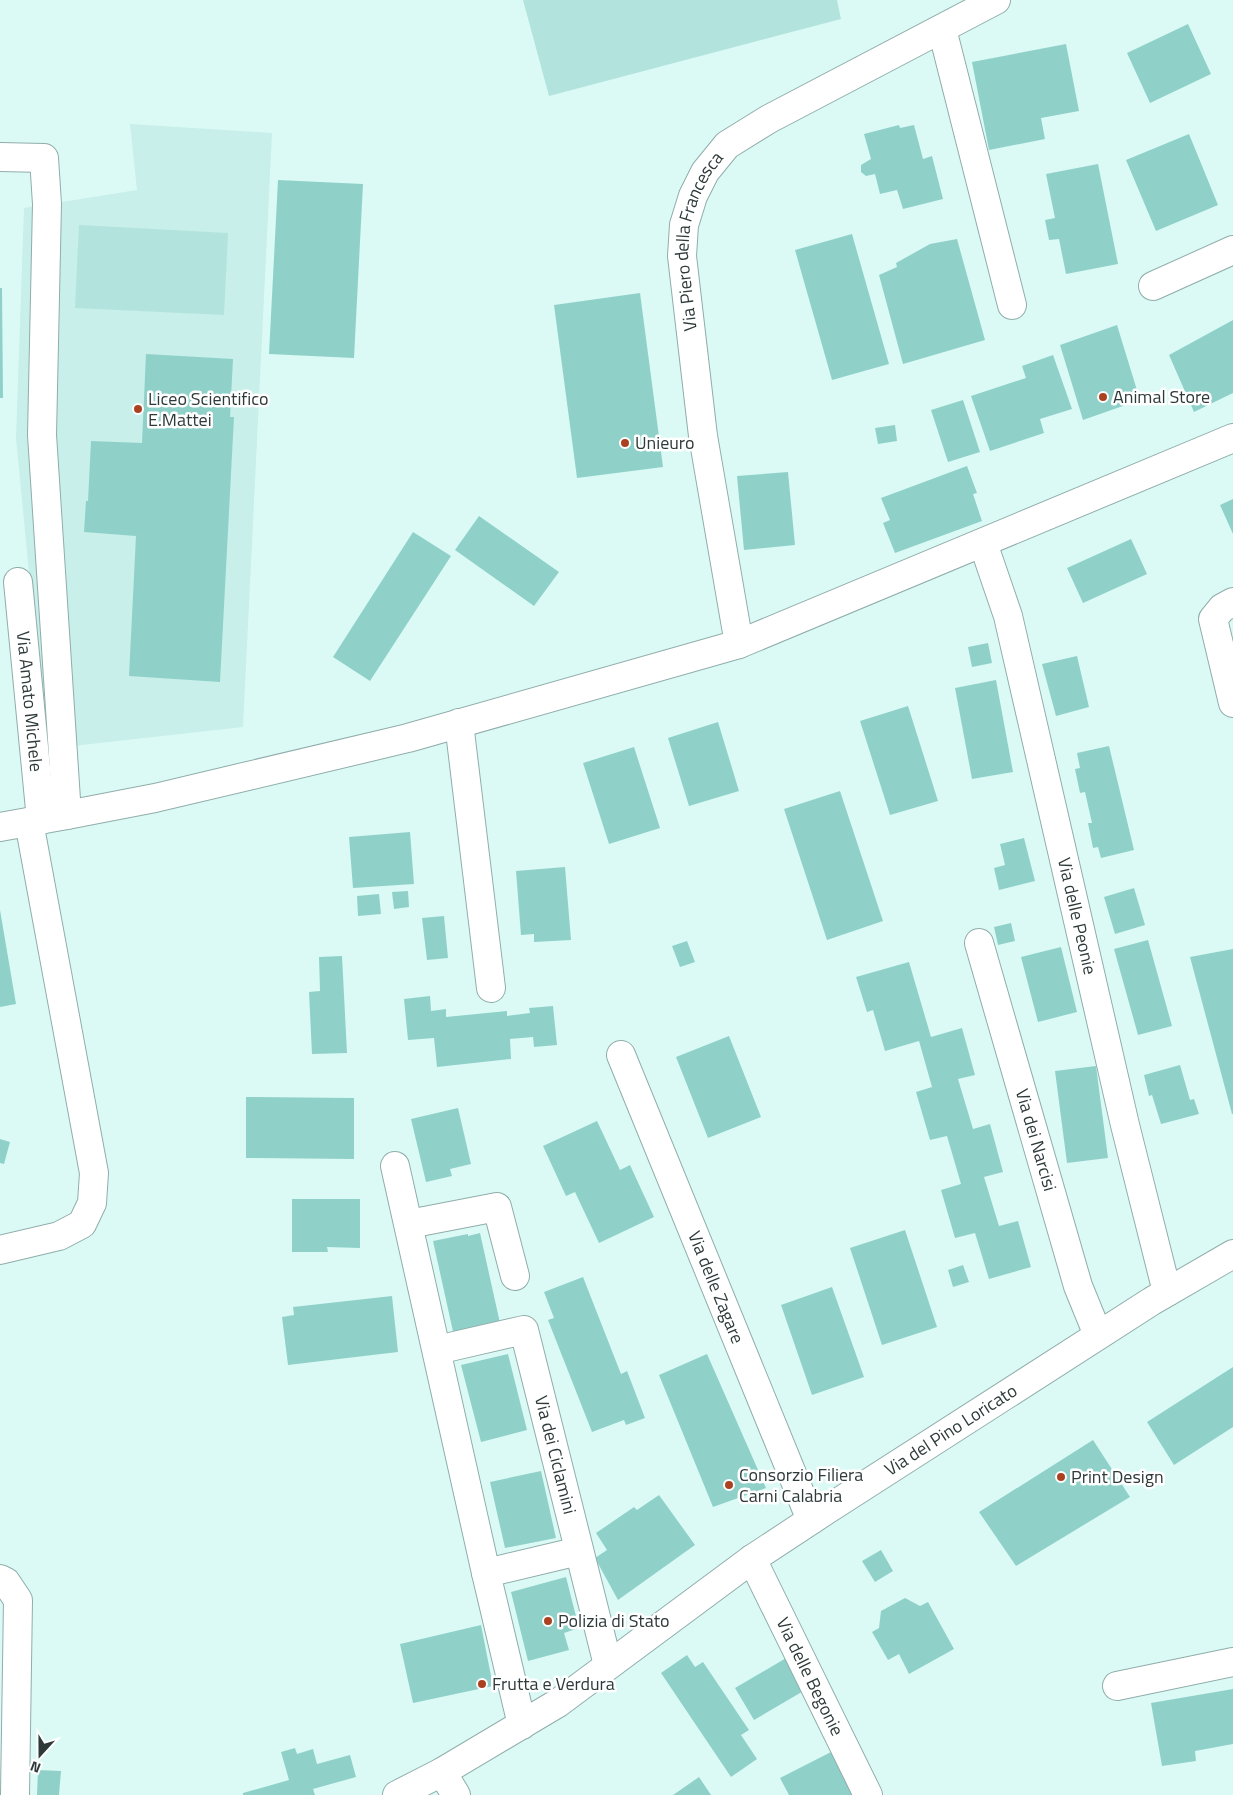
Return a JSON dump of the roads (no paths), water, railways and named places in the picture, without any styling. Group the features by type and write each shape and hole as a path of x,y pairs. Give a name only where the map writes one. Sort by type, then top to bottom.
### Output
{"street":[{"name":"Via Piero della Francesca","path":"739,644 703,436 682,256 684,225 693,196 705,172 727,146 769,119 942,29 980,4"},
{"path":"942,29 1012,305"},
{"path":"0,157 44,158 47,204 42,435 46,819 94,1181 92,1204 82,1224 59,1236 0,1250"},
{"path":"1153,286 1233,250"},
{"path":"0,826 46,819 175,793 408,738 739,644 1233,438"},
{"name":"Via delle Peonie","path":"983,543 1008,616 1125,1125 1167,1292"},
{"name":"Via Amato Michele","path":"18,582 46,819"},
{"path":"1233,602 1222,608 1213,619 1233,703"},
{"path":"459,723 492,988"},
{"name":"Via dei Narcisi","path":"979,942 1078,1286 1098,1334"},
{"name":"Via delle Zagare","path":"621,1055 811,1520"},
{"path":"395,1166 522,1725"},
{"path":"409,1224 497,1207 515,1276"},
{"name":"Via del Pino Loricato","path":"397,1795 442,1772 558,1703 752,1559 1098,1334 1233,1254"},
{"name":"Via dei Ciclamini","path":"437,1350 524,1330 608,1665"},
{"path":"486,1573 579,1551"},
{"name":"Via delle Begonie","path":"752,1559 868,1795"},
{"path":"0,1579 6,1582 18,1600 14,1795"},
{"path":"1117,1686 1233,1662"},
{"path":"442,1772 456,1795"}],"place":[{"name":"Animal Store","path":"1103,397"},
{"name":"Liceo Scientifico E.Mattei","path":"138,409"},
{"name":"Unieuro","path":"625,443"},
{"name":"Print Design","path":"1061,1477"},
{"name":"Consorzio Filiera Carni Calabria","path":"729,1485"},
{"name":"Polizia di Stato","path":"548,1621"},
{"name":"Frutta e Verdura","path":"482,1684"}]}
